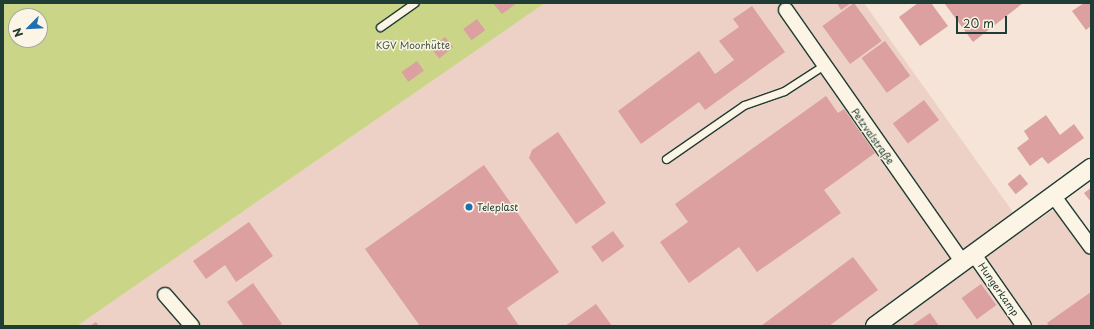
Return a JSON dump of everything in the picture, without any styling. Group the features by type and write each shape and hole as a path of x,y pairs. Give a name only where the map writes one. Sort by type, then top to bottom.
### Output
{"street":[{"name":"Petzvalstraße","path":"786,10 824,65 967,257"},
{"path":"875,326 967,257 1091,168"},
{"path":"1053,195 1091,248"},
{"name":"Hungerkamp","path":"967,257 1024,326"},
{"path":"165,295 192,326"}],"lane":[{"path":"380,27 414,3"},
{"path":"666,159 744,105 784,91 824,65"}],"shaded area":[{"path":"545,3 864,3 1025,229 1056,208 1091,258 1091,326 77,326"}],"green space":[{"name":"KGV Moorhütte","path":"3,3 545,3 77,326 3,326"}],"building":[{"path":"493,3 517,3 502,14"},
{"path":"837,3 851,3 841,10"},
{"path":"854,3 882,41 850,64 822,26"},
{"path":"918,3 931,3 948,26 920,46 899,17"},
{"path":"946,3 1023,3 973,42 945,4"},
{"path":"1084,3 1091,3 1091,26 1086,30 1072,11"},
{"path":"752,6 785,52 705,110 699,102 641,144 618,111 699,51 715,74 734,60 719,41 739,27 733,19"},
{"path":"477,19 485,30 471,40 463,29"},
{"path":"445,37 453,47 439,58 431,48"},
{"path":"885,41 910,76 887,93 862,58"},
{"path":"417,61 424,71 408,82 401,72"},
{"path":"826,96 838,113 844,109 875,153 824,190 841,213 757,272 739,247 689,283 660,242 688,222 675,204"},
{"path":"924,100 939,120 908,143 893,123"},
{"path":"1046,115 1060,135 1074,124 1084,138 1048,164 1042,157 1030,166 1017,148 1029,139 1024,131"},
{"path":"558,132 606,203 576,224 529,158 532,150"},
{"name":"Teleplast","path":"484,165 559,272 507,308 519,326 420,326 365,249"},
{"path":"1020,174 1028,184 1016,194 1008,184"},
{"path":"1091,188 1091,202 1084,193"},
{"path":"249,222 273,256 236,282 225,265 206,279 193,261"},
{"path":"613,231 624,246 602,262 591,247"},
{"path":"853,257 878,290 829,326 761,326"},
{"path":"253,283 282,324 279,326 244,326 227,302"},
{"path":"981,284 996,305 977,319 962,298"},
{"path":"1091,292 1091,326 1049,326 1047,323"},
{"path":"596,304 612,326 565,326"},
{"path":"930,313 939,326 911,326"},
{"path":"96,322 99,326 90,326"}],"place":[{"name":"Teleplast","path":"469,207"}]}
